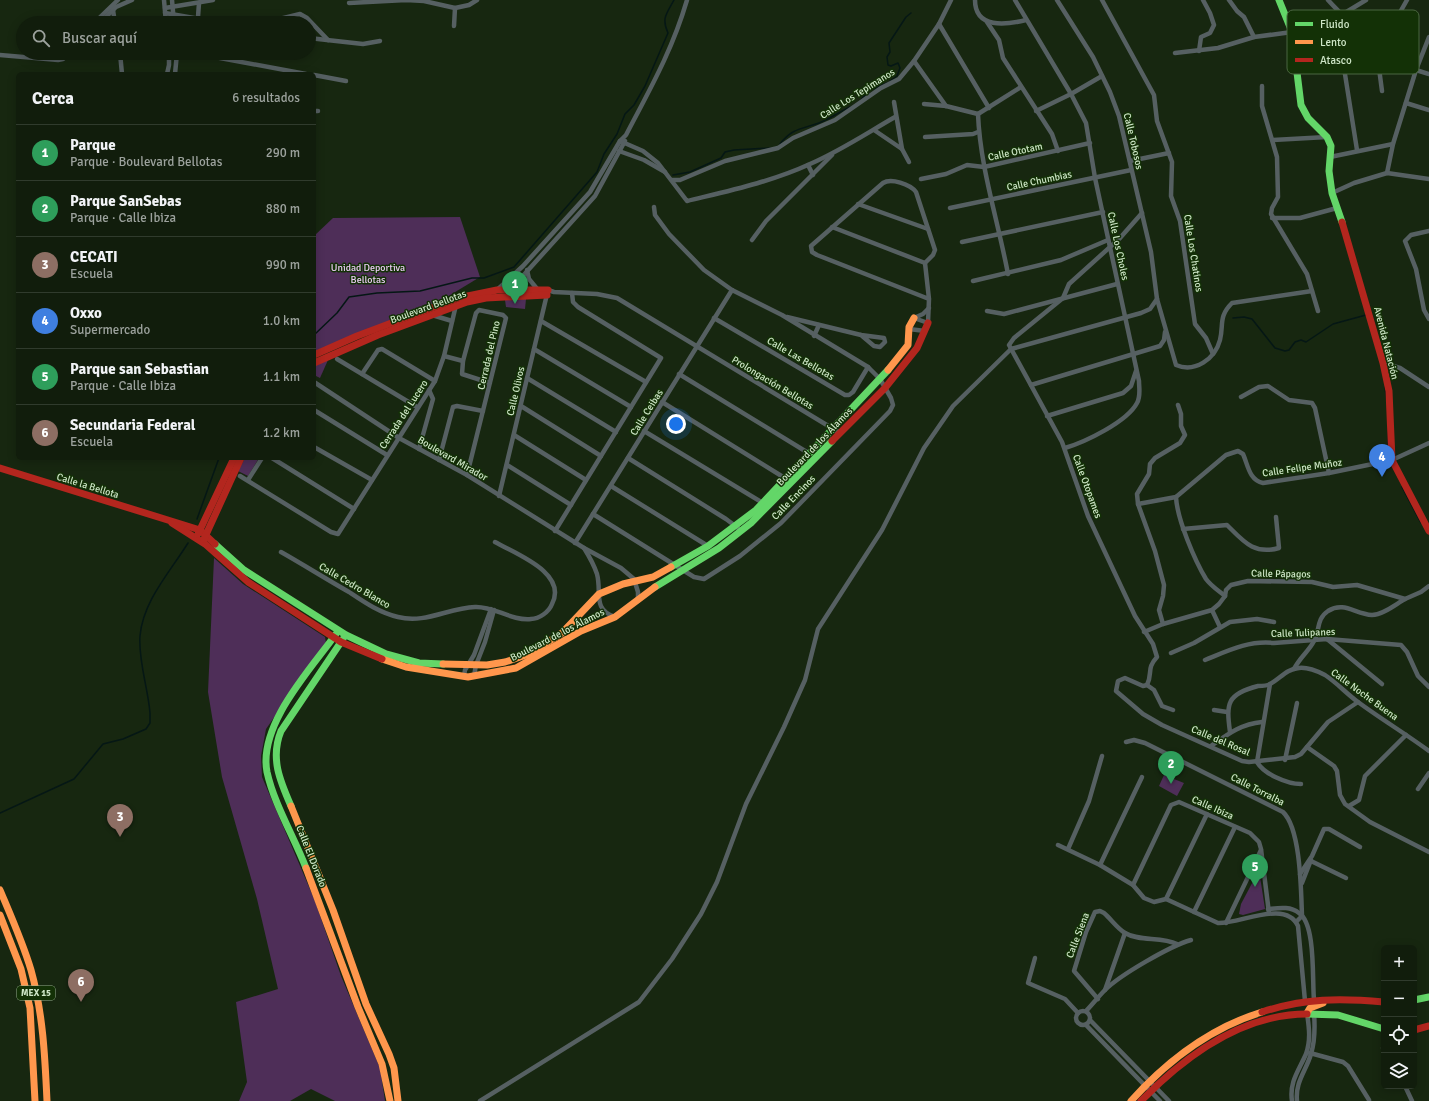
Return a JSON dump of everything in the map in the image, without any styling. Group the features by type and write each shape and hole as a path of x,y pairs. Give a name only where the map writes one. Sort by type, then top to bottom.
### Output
{"main road":[{"path":"1282,2 1287,17"},
{"path":"1297,74 1299,95 1304,112 1315,126 1327,137"},
{"name":"Avenida Natación","path":"1327,137 1331,146 1329,171 1332,193 1351,248 1383,363 1391,409 1392,460 1428,526"},
{"name":"Boulevard Bellotas","path":"316,362 376,332 458,298 497,290 550,293"},
{"name":"Boulevard Bellotas","path":"376,332 456,306 486,298 516,292 538,290 550,293"},
{"name":"Boulevard de los Álamos","path":"196,538 244,579 341,642 370,655 406,667 464,676 474,676 516,668 581,631 615,617 638,601 679,567 708,546 738,529 789,481 837,431 906,350 911,322 914,318"},
{"name":"Boulevard de los Álamos","path":"200,530 244,570 339,631 379,651 402,660 436,665 476,665 518,659 547,644 578,618 599,594 623,584 653,577 679,567 719,548 763,503 789,481 810,454 885,388 909,360 928,323"},
{"name":"Boulevard Bellotas","path":"316,355 332,354"},
{"path":"196,538 234,473 234,460"},
{"path":"202,543 240,460"},
{"name":"Calle la Bellota","path":"0,468 170,522 200,530"},
{"name":"Calle la Bellota","path":"170,522 196,538"},
{"name":"Calle El Dorado","path":"339,631 275,724 267,747 266,762 274,790 309,873 358,1008 381,1059 387,1080 390,1101"},
{"name":"Calle El Dorado","path":"346,635 281,731 276,741 274,753 280,783 333,910 366,1004 394,1068 398,1101"},
{"name":"MEX 15","path":"0,890 31,972 40,1019 48,1100"},
{"name":"MEX 15","path":"0,915 21,969 30,1008 35,1101"},
{"path":"1417,999 1429,997"},
{"path":"1141,1101 1153,1088 1197,1053 1240,1029 1269,1020 1310,1011 1319,1003 1348,1000"},
{"path":"1131,1101 1147,1082 1200,1041 1244,1018 1305,1001 1348,1000 1381,1002"},
{"path":"1287,1005 1310,1011 1350,1017 1381,1028"},
{"path":"1417,1029 1429,1026"}],"street":[{"path":"101,16 118,0"},
{"path":"107,16 113,10 132,0"},
{"path":"164,0 165,16"},
{"path":"172,0 173,16"},
{"path":"173,11 213,0"},
{"path":"349,3 406,0 455,8 469,5 477,0"},
{"path":"516,292 518,281 585,203 596,183 623,142 673,43 687,0"},
{"name":"Calle Los Tepimanos","path":"672,180 680,180 725,161 778,148 793,138 835,120 881,88 899,79 914,61 939,24 951,0"},
{"path":"975,0 977,12 980,18 987,22 1005,24 1026,20"},
{"name":"Calle Los Choles","path":"1015,0 1071,94 1086,123 1095,178 1137,370 1139,398 1132,410 1096,436 1065,448"},
{"name":"Calle Tobosos","path":"1057,0 1102,76 1119,116 1151,252 1157,299 1175,363 1178,366 1197,366 1213,354"},
{"name":"Calle Los Chatinos","path":"1102,0 1146,83 1152,90 1157,121 1172,162 1171,196 1180,221 1196,324 1206,338 1213,354"},
{"path":"1199,51 1201,37 1210,33 1214,25 1203,0"},
{"path":"1229,0 1237,11 1244,17 1254,37"},
{"path":"1328,0 1339,10"},
{"path":"1350,10 1366,0"},
{"path":"1401,10 1407,0"},
{"path":"198,3 198,16"},
{"path":"454,26 455,8"},
{"path":"113,10 114,16"},
{"path":"165,10 191,16"},
{"path":"292,16 300,14 304,16"},
{"path":"987,22 1000,40 1003,58 1052,134 1058,151"},
{"path":"939,24 989,108"},
{"path":"316,27 328,40"},
{"path":"1175,53 1199,51 1254,37 1287,33"},
{"path":"316,39 363,44 380,41"},
{"path":"1419,62 1428,40"},
{"path":"0,55 16,56"},
{"path":"121,60 122,72"},
{"path":"167,72 169,60"},
{"path":"175,72 176,60"},
{"path":"230,60 295,72"},
{"path":"914,61 946,106"},
{"path":"1419,71 1429,74"},
{"path":"1344,74 1357,150"},
{"path":"1380,74 1382,91"},
{"path":"1387,173 1393,144 1415,74"},
{"path":"316,75 346,81"},
{"path":"1036,111 1071,94 1102,76"},
{"path":"1262,86 1262,106 1277,157 1276,178 1279,191 1278,197 1271,211 1272,218 1307,274 1318,310"},
{"path":"924,104 946,106 978,114 1021,87"},
{"path":"894,102 895,117 902,148 908,162"},
{"path":"1406,103 1429,110"},
{"path":"978,114 978,132 984,167 1008,274"},
{"path":"623,142 652,157 666,172 687,201 756,184 808,165 835,153 895,117"},
{"path":"874,130 902,148"},
{"path":"924,137 973,134 978,132"},
{"path":"1273,140 1327,137"},
{"name":"Calle Ototam","path":"921,179 946,174 967,165 984,167 1090,143"},
{"path":"1330,157 1357,150 1393,144"},
{"path":"618,150 644,160 666,172"},
{"path":"752,240 766,221 835,153"},
{"path":"1130,161 1169,153"},
{"path":"808,165 813,175"},
{"name":"Calle Chumbias","path":"950,208 1131,170"},
{"path":"1332,193 1354,183 1387,173 1429,178"},
{"path":"832,227 924,263 933,255 935,250 914,189 899,183 887,181 858,204 832,227 810,248 813,253 929,299"},
{"path":"497,290 523,266 585,203"},
{"path":"858,204 928,229"},
{"path":"654,207 655,215 679,245 704,270 732,290 782,315 814,336 868,366 880,379 885,388"},
{"path":"1272,218 1300,218 1337,208"},
{"path":"962,242 1103,212"},
{"path":"1011,349 1010,342 1063,298 1072,281 1110,248 1132,226 1142,213"},
{"path":"1429,231 1411,235 1405,241 1416,269 1424,310 1429,319"},
{"path":"973,281 1008,274 1072,256 1108,240"},
{"name":"Boulevard de los Álamos","path":"924,263 929,299 928,323"},
{"path":"527,270 529,279 538,290"},
{"path":"987,312 1004,314 1117,284"},
{"name":"Calle Ceibas","path":"575,543 732,290"},
{"path":"1213,354 1220,339 1222,317 1232,303 1312,291"},
{"path":"555,531 661,358 578,307 573,302 572,292"},
{"name":"Boulevard Bellotas","path":"550,293 572,292 607,295 616,298 697,346"},
{"name":"Calle Olivos","path":"499,496 541,321 550,293"},
{"name":"Cerrada del Lucero","path":"248,480 331,532 338,534 417,407 435,381 444,356 458,298"},
{"path":"480,1101 639,1002 660,976 700,914 716,882 746,804 784,727 805,680 815,640 821,624 882,530 924,448 953,406 1011,349 1149,310 1157,299"},
{"path":"914,318 923,314 929,308"},
{"name":"Cerrada del Pino","path":"466,475 490,384 506,318 504,316 479,310 477,312 463,361 462,375 490,384"},
{"path":"430,315 452,321"},
{"path":"782,315 860,335 884,338 885,342 880,347 874,346 860,335"},
{"name":"Calle Las Bellotas","path":"714,318 846,395 849,395 852,392 868,366"},
{"path":"914,318 928,323"},
{"path":"541,321 646,382"},
{"path":"814,336 819,325"},
{"path":"909,330 925,331"},
{"path":"1031,385 1161,344 1164,340 1165,330"},
{"name":"Prolongación Bellotas","path":"697,346 837,431"},
{"path":"362,374 378,350 382,349 435,381"},
{"path":"534,349 631,407"},
{"name":"Calle Otopames","path":"1011,349 1065,448 1088,516 1144,632 1153,644 1157,657 1149,668 1150,679 1147,685"},
{"path":"332,354 417,407"},
{"path":"444,356 463,361"},
{"path":"1383,363 1400,368 1429,387"},
{"path":"1047,416 1123,393 1131,386 1137,370"},
{"path":"680,374 810,454"},
{"path":"528,378 616,432"},
{"name":"Boulevard Mirador","path":"316,383 399,438 466,475 555,531 621,568 632,576 635,582"},
{"path":"1241,397 1259,387 1268,386 1292,401 1312,403 1315,408 1329,473"},
{"name":"Calle Encinos","path":"679,567 698,579 708,577 760,541 781,523 892,408 893,402 885,388"},
{"path":"419,449 433,399 429,390"},
{"path":"662,402 789,481"},
{"path":"439,460 453,407 457,406 483,411"},
{"path":"521,406 601,456"},
{"path":"1163,624 1159,610 1164,585 1155,551 1138,504 1137,494 1149,474 1150,464 1155,458 1180,443 1185,435 1178,406"},
{"path":"316,411 387,455"},
{"path":"644,431 763,503"},
{"path":"514,435 586,480"},
{"name":"Calle Felipe Muñoz","path":"1176,497 1226,456 1238,451 1243,454 1252,477 1258,482 1263,483 1329,473 1392,460 1429,443"},
{"path":"316,448 372,480"},
{"path":"628,458 738,529"},
{"path":"234,473 248,480 261,460"},
{"path":"275,460 354,509"},
{"path":"507,465 571,505"},
{"path":"610,486 708,546"},
{"path":"1138,504 1176,497 1176,509 1183,529 1207,580 1225,596"},
{"path":"593,514 679,567"},
{"path":"1183,529 1227,525 1244,542 1256,549 1269,551 1279,548 1276,517"},
{"name":"Calle Cedro Blanco","path":"281,552 369,604 395,617 420,619 466,607 477,606 493,609 521,619 532,619 547,612 555,597 554,586 551,578 545,571 495,542"},
{"path":"584,548 596,571 600,605 603,611 615,617"},
{"name":"Calle Pápagos","path":"1212,610 1217,607 1225,596 1226,590 1231,585 1248,581 1306,581 1333,587 1357,585 1405,599"},
{"path":"635,582 638,601"},
{"path":"1230,732 1227,712 1229,703 1235,695 1244,690 1270,684 1281,675 1294,668 1300,656 1314,641 1319,620 1327,612 1338,606 1372,615 1421,592 1429,586"},
{"path":"464,676 468,664 474,655 480,636 493,609"},
{"path":"474,676 493,609"},
{"path":"1144,632 1163,624 1212,610 1220,627"},
{"path":"1171,653 1194,643 1230,622 1248,619 1274,622"},
{"path":"480,636 486,638"},
{"path":"1327,639 1382,684"},
{"name":"Calle Tulipanes","path":"1205,660 1230,648 1266,642 1314,641 1327,639 1401,645 1407,652 1418,676 1429,687"},
{"name":"Calle Noche Buena","path":"1294,668 1309,669 1325,676 1358,702 1429,751"},
{"name":"Calle del Rosal","path":"1147,685 1143,686 1125,678 1121,678 1118,682 1116,692 1143,714 1162,725 1242,761 1257,762 1285,760 1295,757 1307,747 1328,722 1358,702"},
{"path":"1270,684 1262,722 1257,762 1261,767 1272,774 1288,782 1301,784"},
{"path":"1147,685 1154,690 1162,706 1173,710"},
{"path":"1285,760 1297,703"},
{"path":"1214,710 1227,712"},
{"path":"1211,746 1230,732 1248,724 1262,722"},
{"path":"1349,806 1359,800 1365,776 1406,735"},
{"name":"Calle Torralba","path":"1126,742 1134,740 1145,743 1284,812 1287,816 1293,828 1300,874 1302,916 1308,927 1310,935 1314,1000"},
{"path":"1307,747 1334,766 1337,771 1342,801 1370,822 1429,852"},
{"path":"1068,849 1089,801 1102,756"},
{"path":"1418,789 1429,773"},
{"path":"1100,866 1142,777"},
{"name":"Calle Ibiza","path":"1132,885 1173,804 1179,802 1235,826 1256,838 1261,850 1268,911"},
{"path":"1058,845 1100,866 1132,885 1138,893 1149,900 1159,902 1166,899 1207,814"},
{"path":"1194,912 1235,826"},
{"path":"1300,874 1312,856 1326,829 1360,847"},
{"path":"1226,923 1261,850"},
{"path":"1301,884 1312,856"},
{"path":"1311,861 1346,878"},
{"path":"1166,899 1218,922 1226,923 1268,911 1288,908 1302,916 1296,922"},
{"name":"Calle Siena","path":"1098,999 1074,971 1086,932 1095,912 1100,911 1104,913 1125,932 1152,939 1168,940 1177,944"},
{"path":"1268,911 1292,917 1298,926 1305,1001"},
{"path":"1078,1013 1086,1011 1105,990 1125,932"},
{"path":"1105,990 1177,944 1191,940"},
{"path":"1035,958 1028,983 1065,999 1078,1013"},
{"path":"358,1008 366,1004"},
{"path":"1086,1011 1090,1015 1090,1020 1124,1055 1147,1082 1169,1101"},
{"path":"1297,1101 1298,1083 1309,1053 1310,1011"},
{"path":"1078,1013 1076,1018 1078,1022 1086,1025 1119,1060 1147,1082"},
{"path":"1086,1025 1090,1020"},
{"path":"1095,1034 1100,1029"},
{"path":"1103,1042 1108,1038"},
{"path":"1309,1053 1343,1062 1352,1070 1369,1100"},
{"path":"1292,1101 1291,1086 1293,1079 1309,1053"},
{"path":"1119,1060 1124,1055"},
{"path":"1153,1088 1160,1101"},
{"path":"1406,1089 1412,1101"}],"green space":[{"name":"Unidad Deportiva Bellotas","path":"460,217 480,277 432,306 316,352 316,234 333,218"},
{"path":"526,299 525,309 506,307 505,300"},
{"path":"328,360 320,378 316,376 316,365"},
{"path":"244,460 258,460 248,476 238,471"},
{"path":"214,558 243,584 325,637 326,643 266,729 261,756 262,777 315,901 341,976 380,1068 385,1101 335,1101 311,1089 290,1101 239,1101 247,1082 236,1002 278,989 257,899 222,777 208,692"},
{"path":"1164,775 1184,783 1177,796 1159,786"},
{"path":"1259,870 1265,909 1243,915 1239,914 1241,904"}],"waterway":[{"path":"316,333 337,313 349,297 377,293 420,291 472,278 484,278 514,267 597,172 604,154 617,134 625,114 634,105 645,86 668,33 665,19 674,0"},
{"path":"890,81 897,76 900,68 898,63 891,66 888,65 887,57 890,52 889,43 906,17 911,13"},
{"path":"861,100 868,91 887,83"},
{"path":"780,144 793,132 823,121 850,107"},
{"path":"673,175 690,172 721,158 725,152 770,148"},
{"path":"1233,318 1244,317 1252,319 1275,348 1285,351 1289,350 1295,342 1301,340 1306,342 1333,324 1366,315"},
{"path":"1385,387 1387,403"},
{"path":"1388,413 1388,459"},
{"path":"197,519 218,460"},
{"path":"1402,487 1421,523"},
{"path":"0,813 74,779 103,744 123,739 146,729 150,723 150,713 140,655 142,623 146,611 158,587 188,543"}],"traffic: fast":[{"path":"1279,0 1287,20"},
{"path":"1297,74 1301,105 1308,118 1327,137 1331,146 1329,171 1332,193 1342,222"},
{"path":"671,567 708,546 756,510 888,370"},
{"path":"655,587 719,548 751,523 832,441"},
{"path":"215,544 244,570 346,635 386,654 419,663 443,664"},
{"path":"306,868 274,796 267,772 266,754 270,736 288,699 336,634"},
{"path":"291,806 283,788 276,760 276,751 281,731 343,639"},
{"path":"1417,999 1429,997"},
{"path":"1307,1014 1338,1015 1381,1028"}],"traffic: slow":[{"path":"888,370 908,345 909,327 914,318"},
{"path":"443,664 487,665 505,662 529,654 562,633 599,594 623,584 653,577 671,567"},
{"path":"382,659 406,667 468,677 516,668 581,631 615,617 655,587"},
{"path":"291,806 333,910 366,1004 389,1054 394,1068 398,1101"},
{"path":"306,868 358,1007 382,1064 390,1101"},
{"path":"0,890 17,930 35,986 43,1035 47,1101"},
{"path":"0,915 21,969 30,1008 35,1101"},
{"path":"1307,1013 1310,1008 1323,1003"},
{"path":"1131,1101 1159,1072 1190,1048 1225,1027 1262,1012"}],"traffic: jam":[{"path":"1342,222 1383,363 1389,391 1392,460 1429,531"},
{"path":"316,354 357,336 458,298 497,290 548,290"},
{"path":"316,362 378,335 467,302 486,298 547,295"},
{"path":"832,441 885,388 917,348 928,323"},
{"path":"198,534 233,460"},
{"path":"204,539 240,460"},
{"path":"0,468 200,530 215,544"},
{"path":"172,523 205,544 248,582 341,642 382,659"},
{"path":"1262,1012 1293,1004 1323,1000 1381,1002"},
{"path":"1141,1101 1176,1069 1195,1054 1216,1041 1237,1030 1260,1021 1283,1016 1307,1014"},
{"path":"1417,1029 1429,1026"}],"place":[{"name":"Parque","path":"515,304"},
{"name":"Oxxo","path":"1382,477"},
{"name":"Parque SanSebas","path":"1171,784"},
{"name":"CECATI","path":"120,837"},
{"name":"Parque san Sebastian","path":"1255,887"},
{"name":"Secundaria Federal","path":"81,1002"}]}
